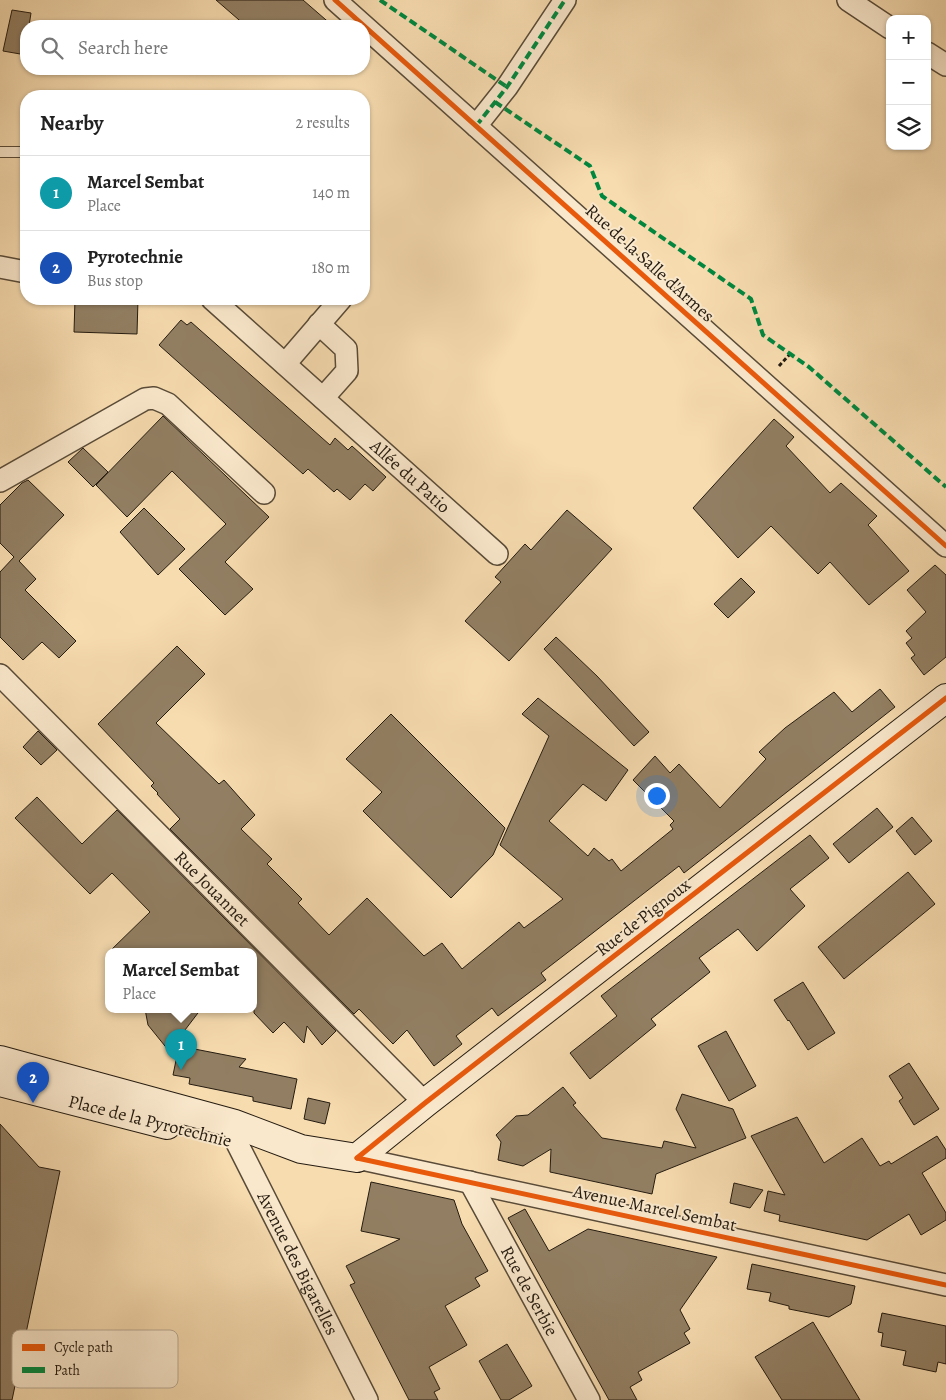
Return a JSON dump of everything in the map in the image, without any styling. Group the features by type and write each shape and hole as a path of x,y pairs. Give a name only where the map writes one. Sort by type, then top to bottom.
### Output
{"main road":[{"name":"Rue de Pignoux","path":"357,1158 946,698"},
{"name":"Place de la Pyrotechnie","path":"0,1060 236,1134"},
{"name":"Place de la Pyrotechnie","path":"0,1082 236,1134"},
{"name":"Avenue Marcel Sembat","path":"236,1134 301,1149 357,1158"}],"street":[{"name":"Rue de la Salle d'Armes","path":"336,0 358,20"},
{"path":"476,126 507,87 565,0"},
{"path":"848,0 886,25"},
{"name":"Rue de la Salle d'Armes","path":"370,31 946,546"},
{"path":"931,56 946,66"},
{"path":"0,267 20,271"},
{"name":"Allée du Patio","path":"219,305 497,554"},
{"path":"284,364 336,305"},
{"path":"319,324 346,349 347,370 323,398"},
{"path":"0,481 144,400 154,398 168,404 264,493"},
{"name":"Rue Jouannet","path":"0,675 425,1103"},
{"name":"Avenue des Bigarelles","path":"236,1134 367,1400"},
{"name":"Avenue Marcel Sembat","path":"357,1158 946,1285"},
{"name":"Rue de Serbie","path":"470,1182 589,1400"}],"lane":[{"path":"0,152 20,152"}],"building":[{"path":"216,0 303,0 326,20 239,20"},
{"path":"12,10 31,13 30,20 20,20 20,54 3,51"},
{"path":"75,305 138,305 137,334 74,332"},
{"path":"181,320 187,325 191,322 330,445 335,438 348,450 352,446 386,477 373,491 365,484 350,500 337,489 334,492 308,469 303,474 159,345"},
{"path":"163,416 269,517 225,562 253,589 225,615 179,569 226,524 172,471 127,517 96,485"},
{"path":"774,419 794,437 786,446 830,493 841,483 877,516 868,525 909,571 869,605 830,562 818,574 771,526 738,558 693,508"},
{"path":"83,448 108,472 93,487 68,462"},
{"path":"28,480 64,515 19,561 36,579 25,590 76,641 59,658 42,642 23,660 0,637 0,572 14,557 0,543 0,505 22,483"},
{"path":"144,508 185,549 158,575 120,532"},
{"path":"567,510 612,549 509,661 465,621 501,582 495,577 525,544 531,550"},
{"path":"935,565 946,575 946,657 924,675 911,658 915,655 906,643 912,638 906,631 926,612 907,590"},
{"path":"741,578 755,592 728,618 714,604"},
{"path":"556,637 597,676 649,732 634,746 544,649"},
{"path":"177,646 205,674 156,723 219,784 224,780 255,815 241,829 272,859 267,864 302,899 298,903 329,935 367,898 424,956 442,943 462,969 519,922 524,928 563,899 500,845 549,736 522,714 538,698 628,770 606,801 583,784 549,821 588,856 594,848 609,861 612,859 621,871 673,829 670,825 674,821 633,780 655,756 670,773 679,764 720,808 766,759 759,752 785,728 834,692 852,712 880,689 895,707 684,873 679,866 541,973 546,980 498,1016 492,1008 456,1036 462,1044 434,1066 407,1030 393,1044 359,1009 354,1014 170,829 180,819 151,786 154,783 98,724"},
{"path":"391,714 505,828 493,855 451,898 363,811 382,792 346,759"},
{"path":"38,731 57,750 41,765 23,747"},
{"path":"37,797 82,844 117,810 254,948 113,948 150,912 112,873 90,894 15,818"},
{"path":"877,808 893,827 849,863 833,844"},
{"path":"912,817 932,841 915,855 896,831"},
{"path":"810,835 829,858 790,889 805,906 757,951 738,929 699,958 710,972 651,1019 656,1025 590,1079 570,1053 617,1016 601,996"},
{"path":"908,872 935,904 844,979 818,947"},
{"path":"257,951 336,1031 322,1045 307,1026 304,1043 284,1022 273,1033 254,1013 257,1013"},
{"path":"803,982 835,1033 808,1050 774,1000"},
{"path":"146,1013 198,1013 169,1051 148,1025"},
{"path":"726,1031 756,1086 729,1101 698,1046"},
{"path":"179,1046 246,1059 239,1067 297,1079 291,1109 253,1101 253,1097 189,1084 190,1078 173,1075"},
{"path":"909,1063 939,1109 914,1125 899,1101 903,1098 889,1076"},
{"path":"563,1087 576,1103 573,1105 602,1138 662,1148 664,1141 696,1148 676,1109 682,1094 733,1109 746,1138 656,1174 652,1194 550,1172 551,1149 523,1166 498,1160 501,1142 496,1135 516,1116 528,1115"},
{"path":"308,1098 330,1103 325,1124 304,1119"},
{"path":"797,1117 824,1163 862,1138 880,1166 889,1161 891,1164 937,1136 946,1150 946,1158 922,1173 946,1213 946,1220 921,1235 909,1214 867,1240 779,1221 780,1215 764,1211 768,1191 785,1195 751,1136"},
{"path":"0,1124 39,1167 60,1171 27,1330 12,1330 12,1388 15,1388 12,1400 0,1400"},
{"path":"371,1182 454,1200 462,1224 488,1271 475,1278 480,1286 445,1306 467,1345 429,1367 440,1389 434,1392 438,1400 409,1400 350,1285 355,1283 346,1266 400,1239 361,1231"},
{"path":"734,1183 763,1190 750,1208 730,1203"},
{"path":"525,1209 549,1251 588,1229 717,1257 680,1310 690,1329 684,1333 690,1343 638,1372 642,1380 630,1387 637,1400 609,1400 508,1218"},
{"path":"752,1264 855,1286 851,1304 829,1317 789,1309 789,1306 769,1301 771,1293 747,1289"},
{"path":"882,1313 946,1326 946,1364 938,1362 936,1372 903,1365 906,1351 881,1346 883,1333 878,1332"},
{"path":"813,1322 860,1400 782,1400 755,1357"},
{"path":"507,1344 532,1386 509,1400 501,1400 479,1361"}],"marked path":[{"path":"380,0 507,87"},
{"path":"476,126 507,87 565,0"},
{"path":"495,102 590,166 602,196 751,299 763,335 809,367 946,487"}],"cycle path":[{"path":"335,0 357,20"},
{"path":"370,31 946,546"},
{"path":"357,1158 946,698"},
{"path":"357,1158 946,1285"}],"place":[{"name":"Marcel Sembat","path":"181,1070"},
{"name":"Pyrotechnie","path":"33,1103"}]}
